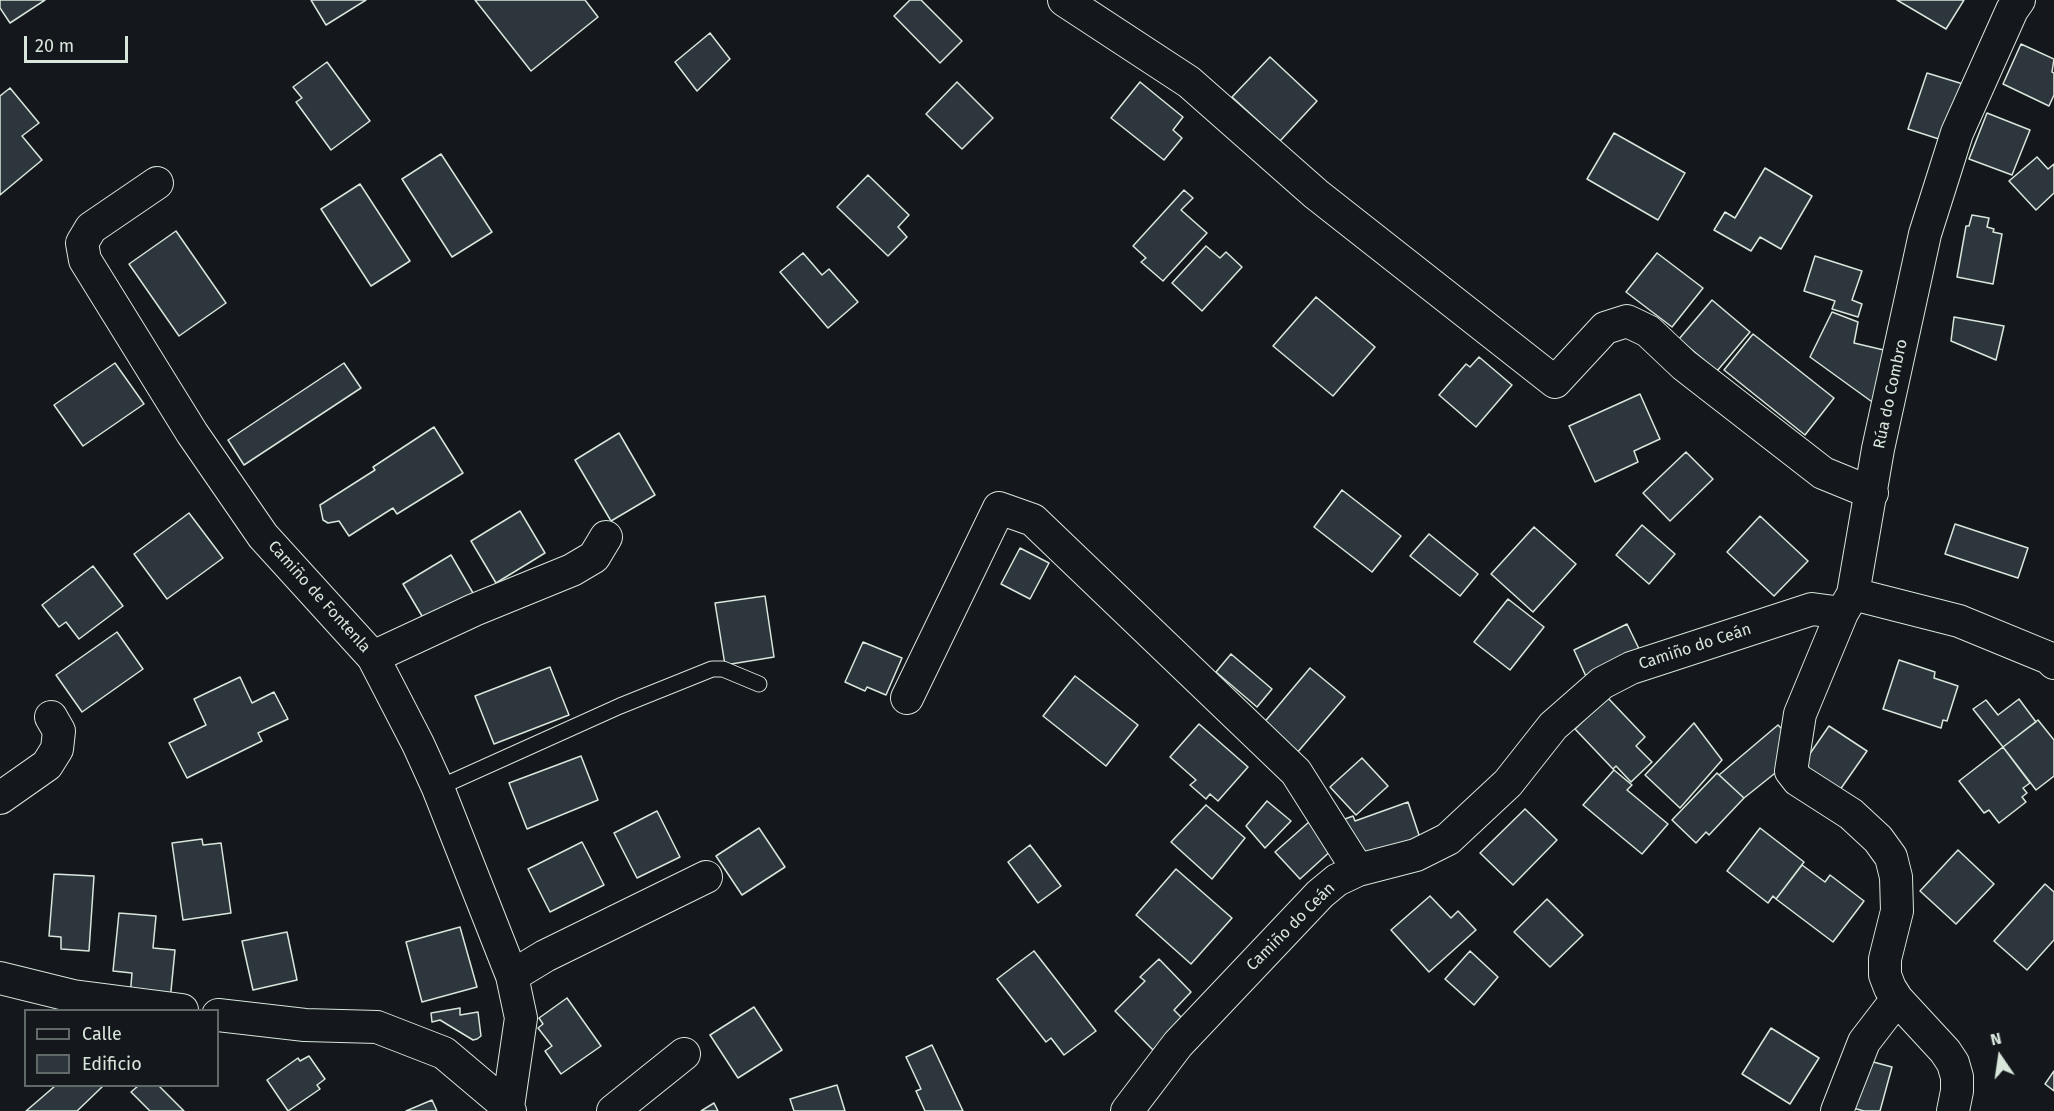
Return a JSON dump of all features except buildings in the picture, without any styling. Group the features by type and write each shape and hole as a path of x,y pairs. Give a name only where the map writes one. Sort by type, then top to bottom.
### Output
{"street":[{"path":"1064,0 1189,82 1316,194 1555,382 1605,328 1627,321 1648,331 1684,365 1823,473 1872,493"},
{"name":"Rúa do Combro","path":"1897,999 1885,975 1885,959 1897,911 1896,878 1891,858 1878,839 1851,814 1798,780 1791,771 1800,714 1847,603 1925,234 1957,133 2012,10 2019,0"},
{"name":"Camiño de Fontenla","path":"157,183 91,228 82,243 85,260 192,433 263,536 373,657 418,744 438,788 512,976 521,1018 509,1109"},
{"path":"907,698 999,508 1033,520 1296,772 1358,870"},
{"path":"373,657 474,610 572,570 594,557 606,537"},
{"path":"1847,603 1959,621 2049,658 2054,663"},
{"name":"Camiño do Ceán","path":"1127,1111 1178,1044 1320,894 1337,880 1358,870 1416,855 1448,838 1508,783 1553,726 1602,683 1631,668 1812,609 1847,603"},
{"path":"0,798 47,765 57,749 59,731 51,717"},
{"path":"512,976 545,956 706,877"},
{"path":"0,978 73,996 167,1009"},
{"path":"1838,1111 1864,1042 1897,999 1939,1044 1953,1063 1957,1077 1953,1111"},
{"name":"Camiño de Fontenla","path":"219,1015 305,1025 377,1027 444,1053 486,1086 509,1109"},
{"path":"613,1111 684,1054"}],"lane":[{"path":"438,788 620,706 712,669 723,669 759,684"}]}
